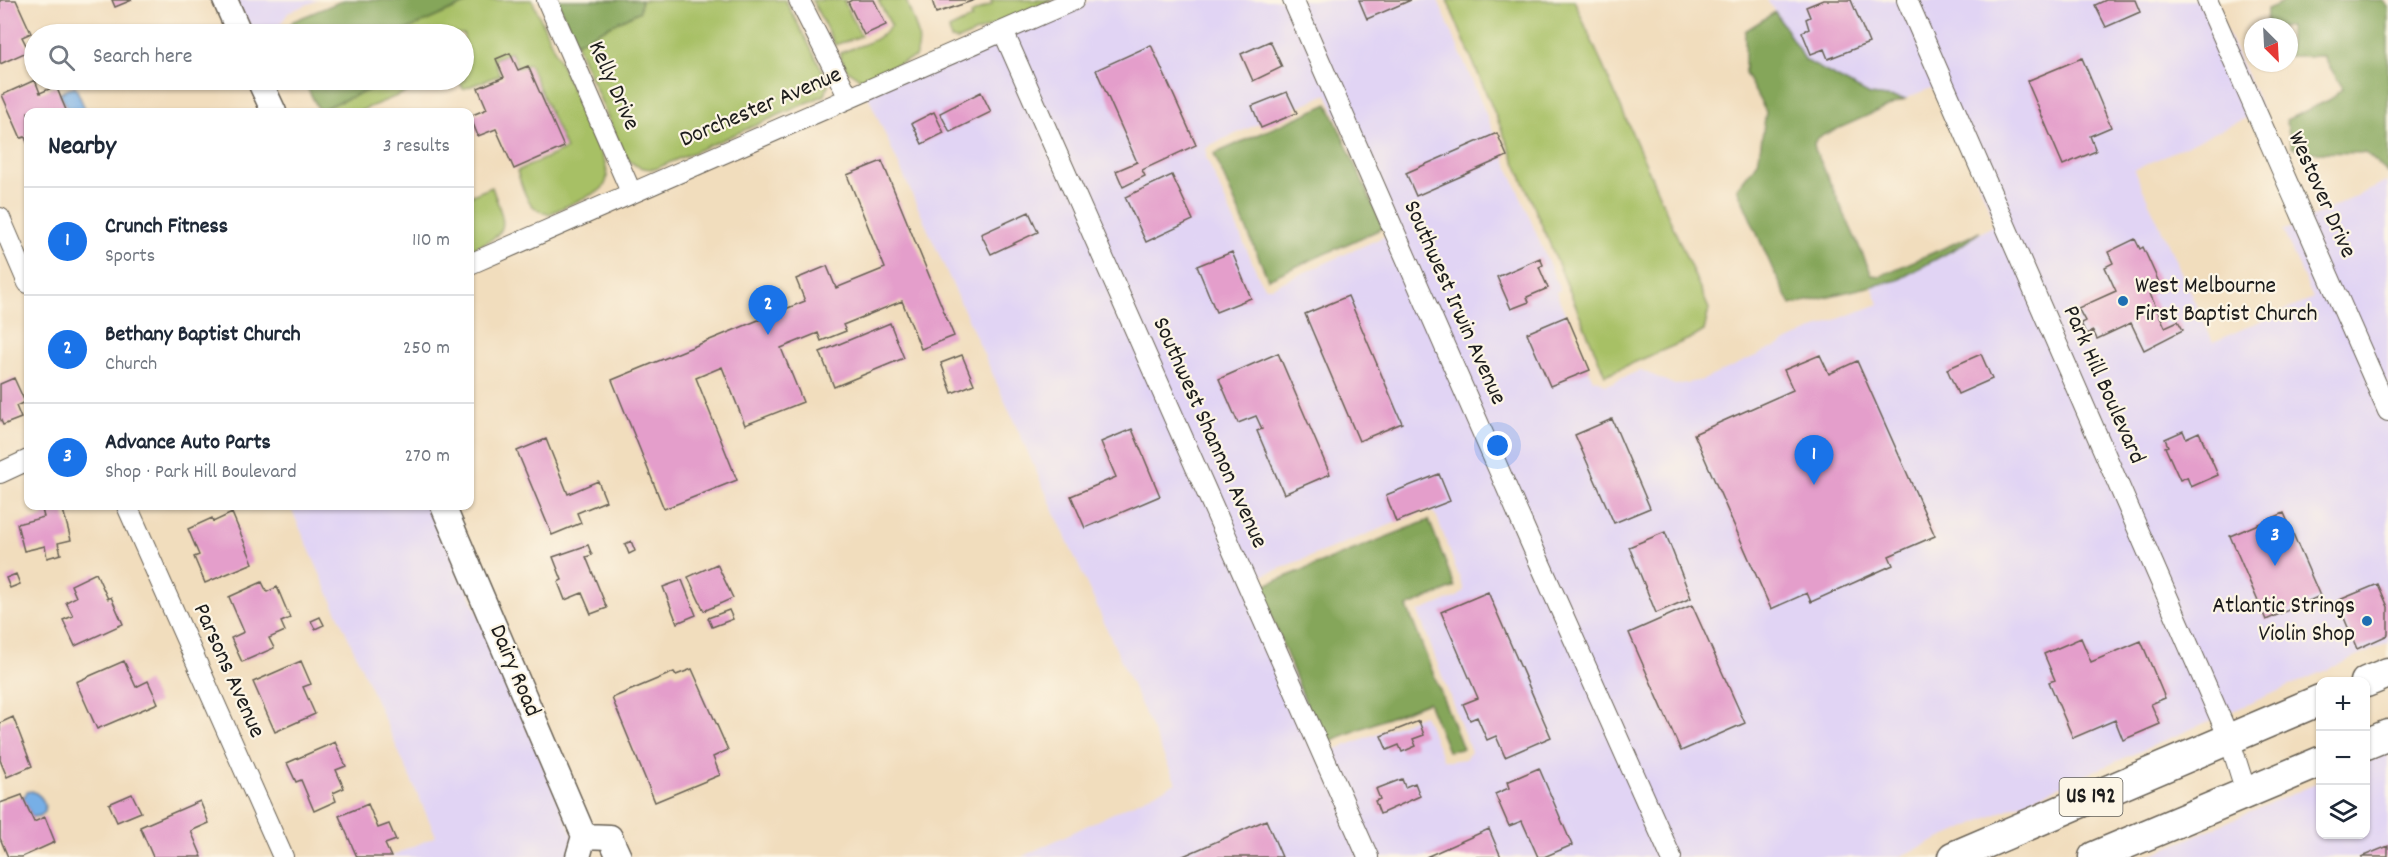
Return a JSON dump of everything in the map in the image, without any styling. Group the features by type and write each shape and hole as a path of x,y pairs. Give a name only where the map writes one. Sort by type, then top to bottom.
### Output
{"main road":[{"path":"2370,680 2388,673"},
{"name":"US 192","path":"1953,857 2316,702"},
{"path":"2370,742 2388,735"},
{"name":"US 192","path":"2094,857 2129,850 2246,792 2316,764"}],"street":[{"path":"225,0 236,24"},
{"name":"Kelly Drive","path":"547,0 631,192"},
{"path":"799,0 849,98"},
{"name":"Dorchester Avenue","path":"474,262 1074,0"},
{"name":"Southwest Irwin Avenue","path":"1293,0 1671,857"},
{"name":"Park Hill Boulevard","path":"1907,0 2229,738 2246,792"},
{"name":"Westover Drive","path":"2207,0 2388,411"},
{"name":"Southwest Shannon Avenue","path":"1003,31 1368,857"},
{"path":"264,90 272,108"},
{"path":"0,218 24,274"},
{"path":"0,473 24,462"},
{"name":"Parsons Avenue","path":"129,510 283,857"},
{"name":"Dairy Road","path":"445,510 581,847 610,837 619,857"}],"shaded area":[{"path":"236,0 318,0 289,12 280,24 247,24"},
{"path":"1088,0 1438,0 1560,290 1556,292 1593,380 1597,379 1606,385 1641,370 1675,385 1703,380 1830,322 1879,304 1872,286 1898,280 1960,246 1992,226 1995,221 1939,91 1931,88 1905,99 1870,95 1806,61 1767,0 2212,0 2263,110 2134,170 2213,342 2313,298 2283,231 2386,182 2388,184 2388,643 1898,857 1021,857 1176,783 867,94 1088,2","holes":["1327,94 1390,234 1272,287 1265,287 1206,157 1206,149 1210,145","1425,511 1433,512 1437,517 1464,590 1459,596 1418,612 1471,752 1465,759 1450,761 1443,759 1424,715 1326,753 1252,581"]},
{"path":"292,510 434,510 573,836 569,857 390,857 436,836"},
{"path":"2388,753 2388,857 2146,857 2316,784 2316,839 2370,839 2370,761"}],"green space":[{"path":"344,0 474,0 420,24 291,24 293,21"},
{"path":"474,0 532,0 605,163 607,179 605,185 599,191 549,214 536,209 527,198 517,171 566,149 529,64 518,68 511,52 494,59 500,75 474,85 474,24 420,24"},
{"path":"557,0 641,0 640,11 576,43"},
{"path":"641,0 785,0 825,75 828,86 825,95 655,169 638,166 624,155 576,43 640,11"},
{"path":"812,0 846,0 844,1 861,36 835,45"},
{"path":"878,0 906,0 918,36 918,50 915,57 862,79 847,69 840,53 875,40 891,25"},
{"path":"991,0 1053,0 958,40 951,39 949,29 972,18 971,14 992,4"},
{"path":"1447,0 1574,0 1709,309 1704,331 1605,375"},
{"path":"2288,0 2384,0 2388,8 2388,173 2366,153 2309,152 2292,147 2286,120 2329,100 2343,88 2323,56 2298,56 2298,18 2266,18 2267,9"},
{"path":"1775,12 1806,61 1870,95 1905,99 1819,137 1814,143 1872,275 1880,276 1980,232 1960,246 1898,280 1791,305 1737,188 1758,162 1766,112 1745,73 1745,31"},
{"path":"308,90 369,90 324,108 318,108"},
{"path":"369,90 412,90 367,108 325,108"},
{"path":"1328,104 1383,228 1268,279 1214,154"},
{"path":"492,187 503,220 500,233 474,248 474,194"},
{"path":"1429,520 1455,587 1407,607 1463,749 1448,751 1428,702 1322,744 1260,587"}],"water":[{"path":"66,90 77,90 85,108 67,108 60,93"},
{"path":"32,791 44,802 45,812 40,816 32,817 23,798 27,792"}],"building":[{"path":"0,0 16,0 27,24 24,24 24,36 22,37 24,53 0,64"},
{"path":"112,0 132,0 115,7"},
{"path":"874,0 886,25 864,35 848,2"},
{"path":"932,0 975,0 936,13"},
{"path":"1359,0 1411,0 1367,19"},
{"path":"1823,0 1851,0 1869,43 1828,59 1824,49 1811,54 1802,32 1809,29 1806,19 1810,17 1806,7"},
{"path":"2106,0 2135,0 2140,12 2106,27 2095,5"},
{"path":"1270,41 1282,67 1253,81 1241,54"},
{"path":"1151,45 1196,145 1142,170 1145,176 1123,187 1116,171 1137,162 1096,70"},
{"path":"510,53 518,70 528,66 564,147 514,169 496,129 478,136 474,126 474,114 487,109 478,88 504,77 496,59"},
{"path":"2082,58 2111,127 2090,136 2096,151 2063,165 2027,81"},
{"path":"24,85 24,90 39,90 40,93 47,90 58,90 65,108 24,108 24,137 21,138 2,95"},
{"path":"981,92 991,112 950,132 940,113"},
{"path":"1287,92 1297,113 1261,128 1252,106"},
{"path":"934,112 944,133 922,144 912,123"},
{"path":"1497,133 1507,156 1416,196 1406,173"},
{"path":"882,161 954,336 921,349 902,301 843,325 846,331 821,341 818,333 781,348 803,402 745,425 722,367 696,378 737,480 664,509 612,380 805,301 796,279 827,266 836,288 885,268 847,175"},
{"path":"1172,175 1193,220 1146,242 1125,197"},
{"path":"1029,212 1038,232 991,254 981,234"},
{"name":"West Melbourne First Baptist Church","path":"2135,239 2140,249 2143,247 2162,289 2150,294 2165,327 2178,321 2183,330 2144,350 2131,323 2097,339 2093,331 2086,334 2081,323 2085,321 2078,308 2116,291 2105,267 2113,263 2108,252"},
{"path":"1232,252 1251,298 1216,312 1197,266"},
{"path":"1540,258 1543,265 1539,267 1548,288 1527,297 1529,302 1511,309 1497,277"},
{"path":"1348,296 1402,423 1359,441 1305,314"},
{"path":"1567,316 1590,370 1550,386 1527,333"},
{"path":"890,323 904,358 834,387 820,352"},
{"path":"1278,353 1330,474 1284,494 1257,431 1262,429 1256,416 1238,423 1219,379"},
{"path":"1981,354 1992,379 1958,394 1947,369"},
{"path":"962,355 974,384 952,393 941,363"},
{"path":"1820,355 1829,374 1857,361 1935,536 1889,556 1893,565 1811,602 1807,593 1771,609 1694,434 1793,390 1784,370"},
{"path":"14,378 24,400 24,402 16,406 21,418 3,425 0,418 0,384"},
{"path":"1612,419 1650,508 1614,523 1575,435"},
{"path":"1132,429 1160,496 1085,528 1071,496 1116,477 1101,442"},
{"path":"2183,431 2186,438 2199,432 2218,475 2191,487 2187,477 2180,480 2165,447 2168,446 2165,439"},
{"path":"546,439 568,494 598,481 606,501 577,513 581,523 552,535 517,451"},
{"path":"1439,474 1450,501 1396,522 1386,495"},
{"path":"42,510 63,510 71,540 58,543 61,554 47,558 45,546 24,551 17,524 44,517"},
{"path":"232,513 253,563 205,583 194,557 199,555 188,529 212,518 213,522"},
{"path":"2284,513 2320,596 2266,620 2230,536"},
{"path":"1665,532 1691,598 1656,613 1629,547"},
{"path":"631,541 635,551 629,554 625,544"},
{"path":"588,545 592,555 586,557 607,608 591,614 582,593 565,600 558,582 562,580 553,557"},
{"path":"717,564 733,598 704,611 688,577"},
{"path":"96,573 108,599 111,597 123,624 75,646 63,620 73,616 66,602 76,597 71,585"},
{"path":"16,574 20,584 10,588 6,578"},
{"path":"682,580 696,615 677,623 663,587"},
{"path":"262,582 267,592 277,587 290,618 281,622 285,631 269,638 274,648 242,662 231,638 244,632 229,597"},
{"name":"Atlantic Strings Violin Shop","path":"2378,584 2388,607 2388,635 2357,649 2337,601"},
{"path":"1488,592 1551,737 1505,757 1496,736 1487,740 1477,717 1470,720 1463,704 1478,698 1441,612"},
{"path":"1692,605 1745,723 1681,751 1629,633"},
{"path":"729,610 733,619 712,627 708,618"},
{"path":"320,617 324,625 315,629 311,621"},
{"path":"2081,638 2091,662 2141,641 2165,698 2151,704 2160,724 2123,740 2115,720 2073,738 2049,682 2055,680 2044,654"},
{"path":"124,661 136,687 148,681 158,703 97,729 76,682"},
{"path":"301,661 311,684 303,687 315,714 275,732 253,682"},
{"path":"692,669 728,750 713,757 720,775 655,802 612,698 674,672 676,675"},
{"path":"13,717 32,766 7,777 0,760 0,723"},
{"path":"1419,721 1424,735 1413,739 1416,746 1402,752 1399,745 1387,750 1381,736"},
{"path":"335,742 346,766 336,770 344,788 333,793 336,801 314,811 301,780 296,782 287,763"},
{"path":"1539,768 1572,845 1544,857 1538,857 1522,821 1509,826 1495,794 1509,788 1507,782"},
{"path":"1402,779 1405,787 1415,783 1420,796 1380,814 1375,801 1380,799 1376,789"},
{"path":"132,794 141,812 117,822 109,804"},
{"path":"22,795 34,822 45,817 55,842 22,857 8,857 0,838 0,803"},
{"path":"200,801 209,823 191,831 202,857 153,857 140,827"},
{"path":"368,804 378,828 389,824 396,840 385,844 391,857 357,857 339,816"},
{"path":"1266,820 1282,857 1181,857"},
{"path":"1489,829 1501,857 1426,857"},
{"path":"2388,846 2388,857 2361,857"}],"place":[{"name":"West Melbourne First Baptist Church","path":"2123,301"},
{"name":"Bethany Baptist Church","path":"768,335"},
{"name":"Crunch Fitness","path":"1814,485"},
{"name":"Advance Auto Parts","path":"2275,566"},
{"name":"Atlantic Strings Violin Shop","path":"2367,621"}]}
